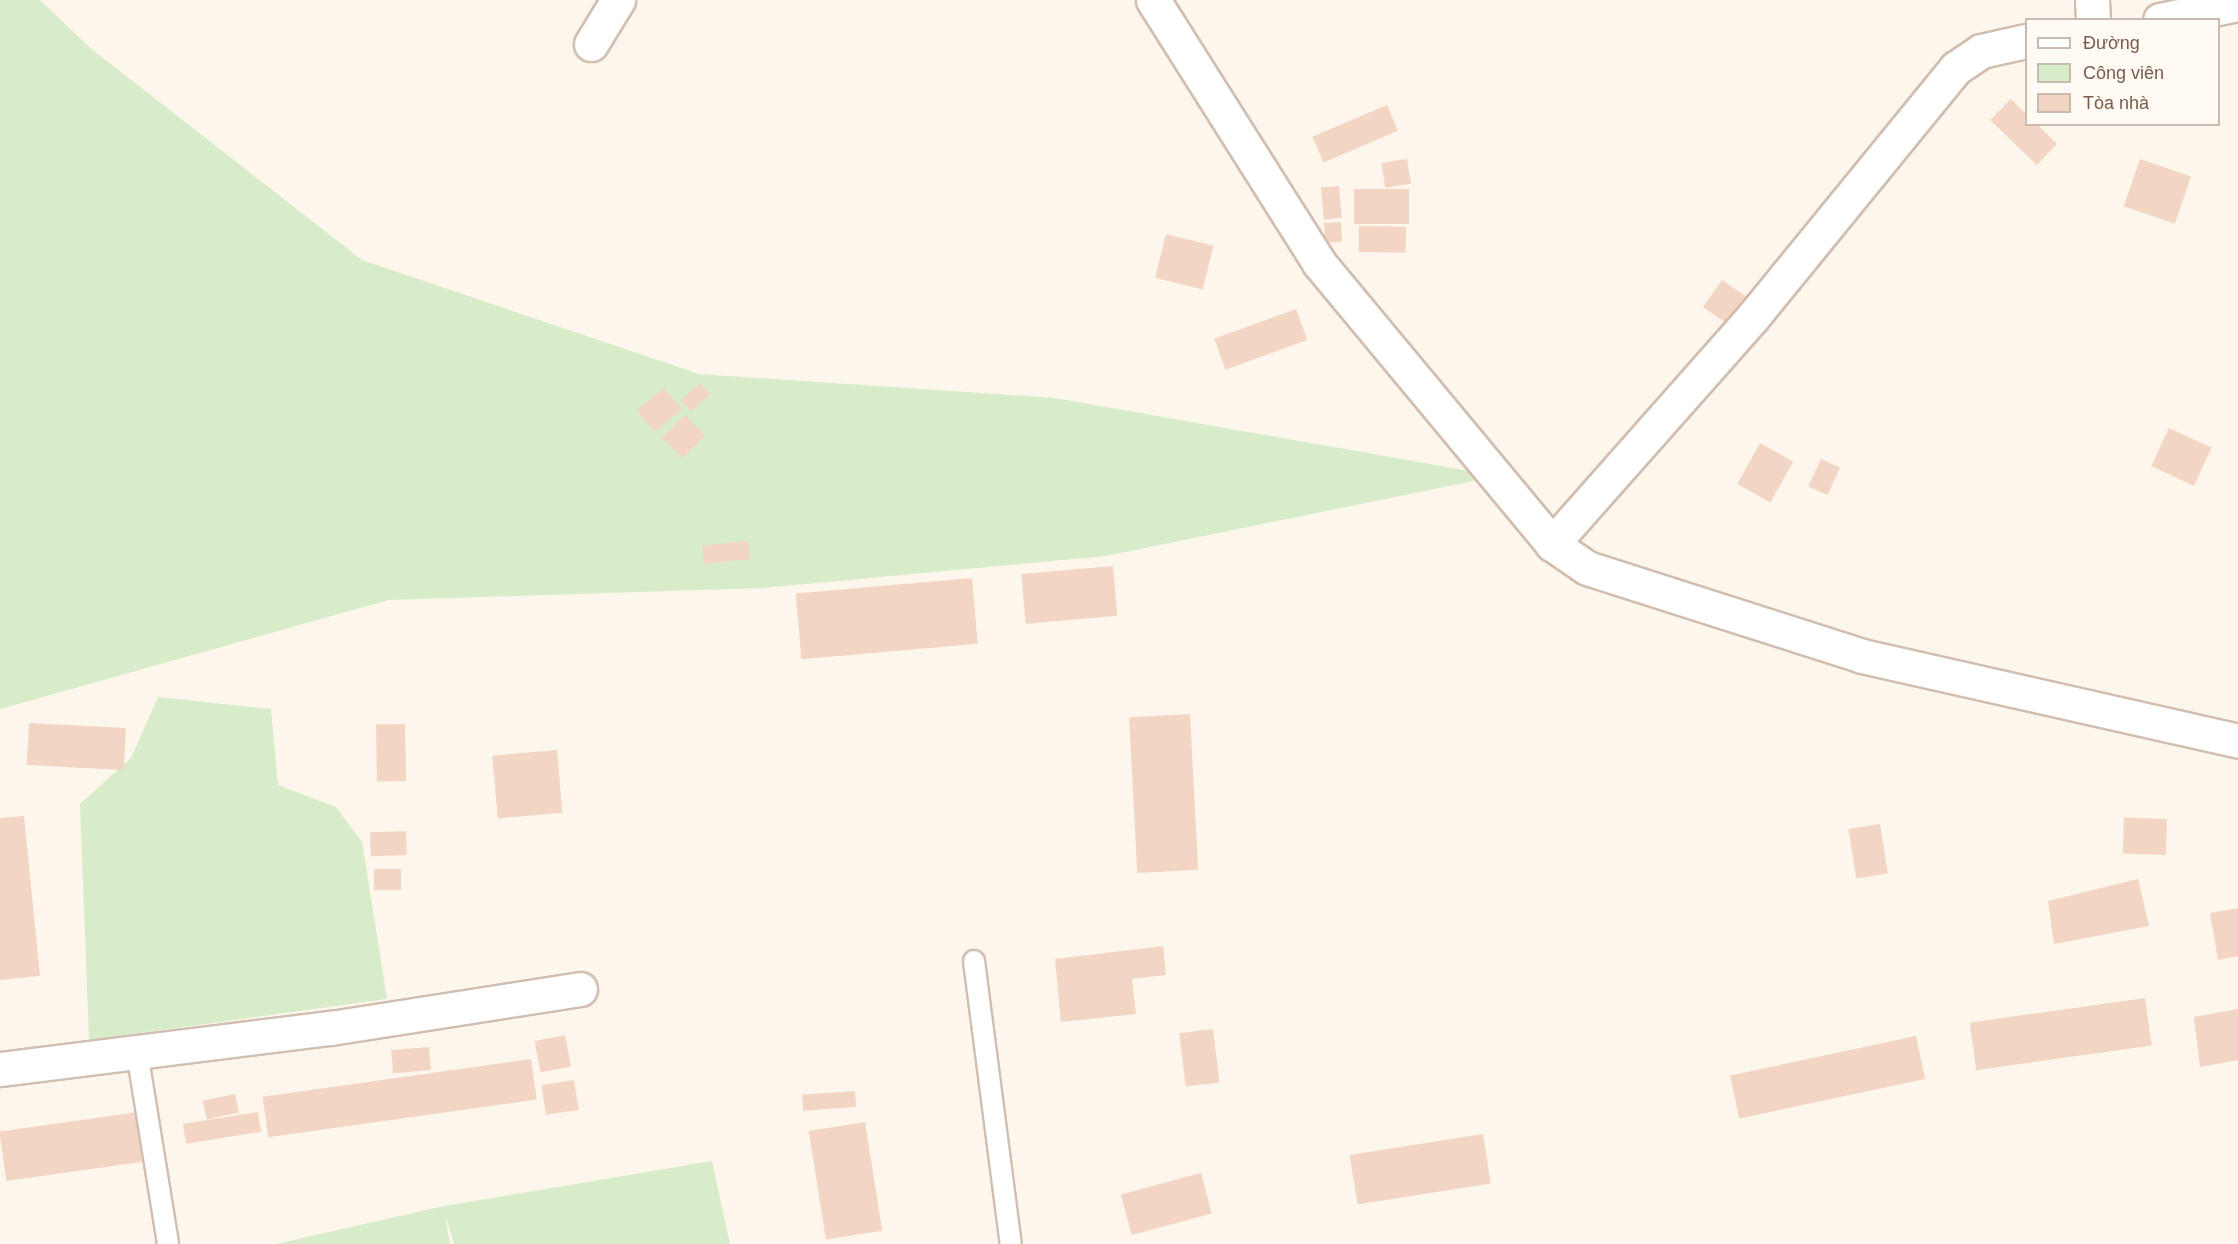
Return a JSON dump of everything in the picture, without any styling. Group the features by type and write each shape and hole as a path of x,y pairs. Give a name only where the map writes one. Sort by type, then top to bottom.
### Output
{"street":[{"path":"591,44 618,0"},
{"path":"1154,0 1319,263 1552,544 1587,568 1862,656 2238,741"},
{"path":"2092,0 2093,18"},
{"path":"2170,18 2238,4"},
{"path":"1552,544 1752,318 1956,68 1981,51 2025,40"},
{"path":"0,1069 331,1028 580,989"}],"lane":[{"path":"974,961 1011,1244"},
{"path":"137,1052 168,1244"}],"green space":[{"path":"0,0 40,0 89,47 362,260 699,374 1055,398 1498,476 1106,556 762,588 389,600 0,709"},
{"path":"158,697 271,709 278,785 336,807 362,842 387,999 89,1040 80,804 131,758"},
{"path":"712,1161 730,1244 454,1244 445,1214 450,1244 276,1244 444,1206"}],"building":[{"path":"2011,99 2025,113 2025,126 2039,126 2057,144 2037,165 1990,120"},
{"path":"1387,105 1398,131 1323,162 1312,137"},
{"path":"1407,159 1411,184 1385,188 1381,163"},
{"path":"2140,159 2191,177 2175,224 2124,206"},
{"path":"1339,186 1342,218 1324,219 1321,188"},
{"path":"1354,189 1409,189 1409,224 1354,224"},
{"path":"1341,222 1342,242 1325,243 1324,223"},
{"path":"1359,226 1406,227 1406,253 1359,252"},
{"path":"1166,234 1214,246 1203,290 1155,278"},
{"path":"1722,280 1751,300 1732,327 1703,307"},
{"path":"1296,309 1307,340 1226,370 1214,339"},
{"path":"700,383 710,394 691,412 681,400"},
{"path":"664,388 682,410 654,432 637,410"},
{"path":"685,415 705,436 682,458 662,437"},
{"path":"2169,428 2212,448 2194,486 2151,466"},
{"path":"1760,443 1793,461 1770,503 1737,484"},
{"path":"1821,459 1840,468 1827,495 1808,486"},
{"path":"748,541 750,559 704,564 702,546"},
{"path":"1113,566 1117,616 1026,624 1021,574"},
{"path":"972,578 978,644 801,659 796,593"},
{"path":"1190,714 1198,870 1137,873 1129,717"},
{"path":"29,723 126,728 124,770 27,765"},
{"path":"405,724 406,781 377,781 376,725"},
{"path":"557,750 562,813 498,818 492,756"},
{"path":"24,816 40,976 0,980 0,818"},
{"path":"2124,817 2167,819 2166,855 2123,853"},
{"path":"1880,824 1888,873 1856,878 1848,829"},
{"path":"406,831 407,855 371,856 370,832"},
{"path":"374,869 401,869 401,890 374,890"},
{"path":"2138,879 2149,926 2054,944 2048,901"},
{"path":"2238,908 2238,956 2218,960 2210,913"},
{"path":"1163,946 1166,975 1132,979 1136,1014 1061,1022 1055,959"},
{"path":"2145,998 2152,1046 1976,1070 1970,1023"},
{"path":"2238,1009 2238,1060 2200,1067 2194,1017"},
{"path":"1213,1029 1220,1083 1186,1087 1179,1033"},
{"path":"565,1035 571,1066 541,1072 535,1041"},
{"path":"1916,1036 1925,1079 1739,1119 1730,1076"},
{"path":"429,1047 431,1070 393,1073 391,1050"},
{"path":"531,1059 537,1100 268,1137 263,1097"},
{"path":"574,1080 579,1110 546,1115 541,1085"},
{"path":"855,1091 856,1107 803,1111 802,1095"},
{"path":"235,1094 239,1113 207,1119 203,1101"},
{"path":"145,1111 152,1161 6,1181 0,1131"},
{"path":"258,1112 261,1132 186,1144 183,1124"},
{"path":"865,1122 882,1231 826,1240 809,1131"},
{"path":"1483,1134 1491,1183 1357,1205 1350,1155"},
{"path":"1201,1173 1212,1214 1132,1235 1121,1194"}]}
